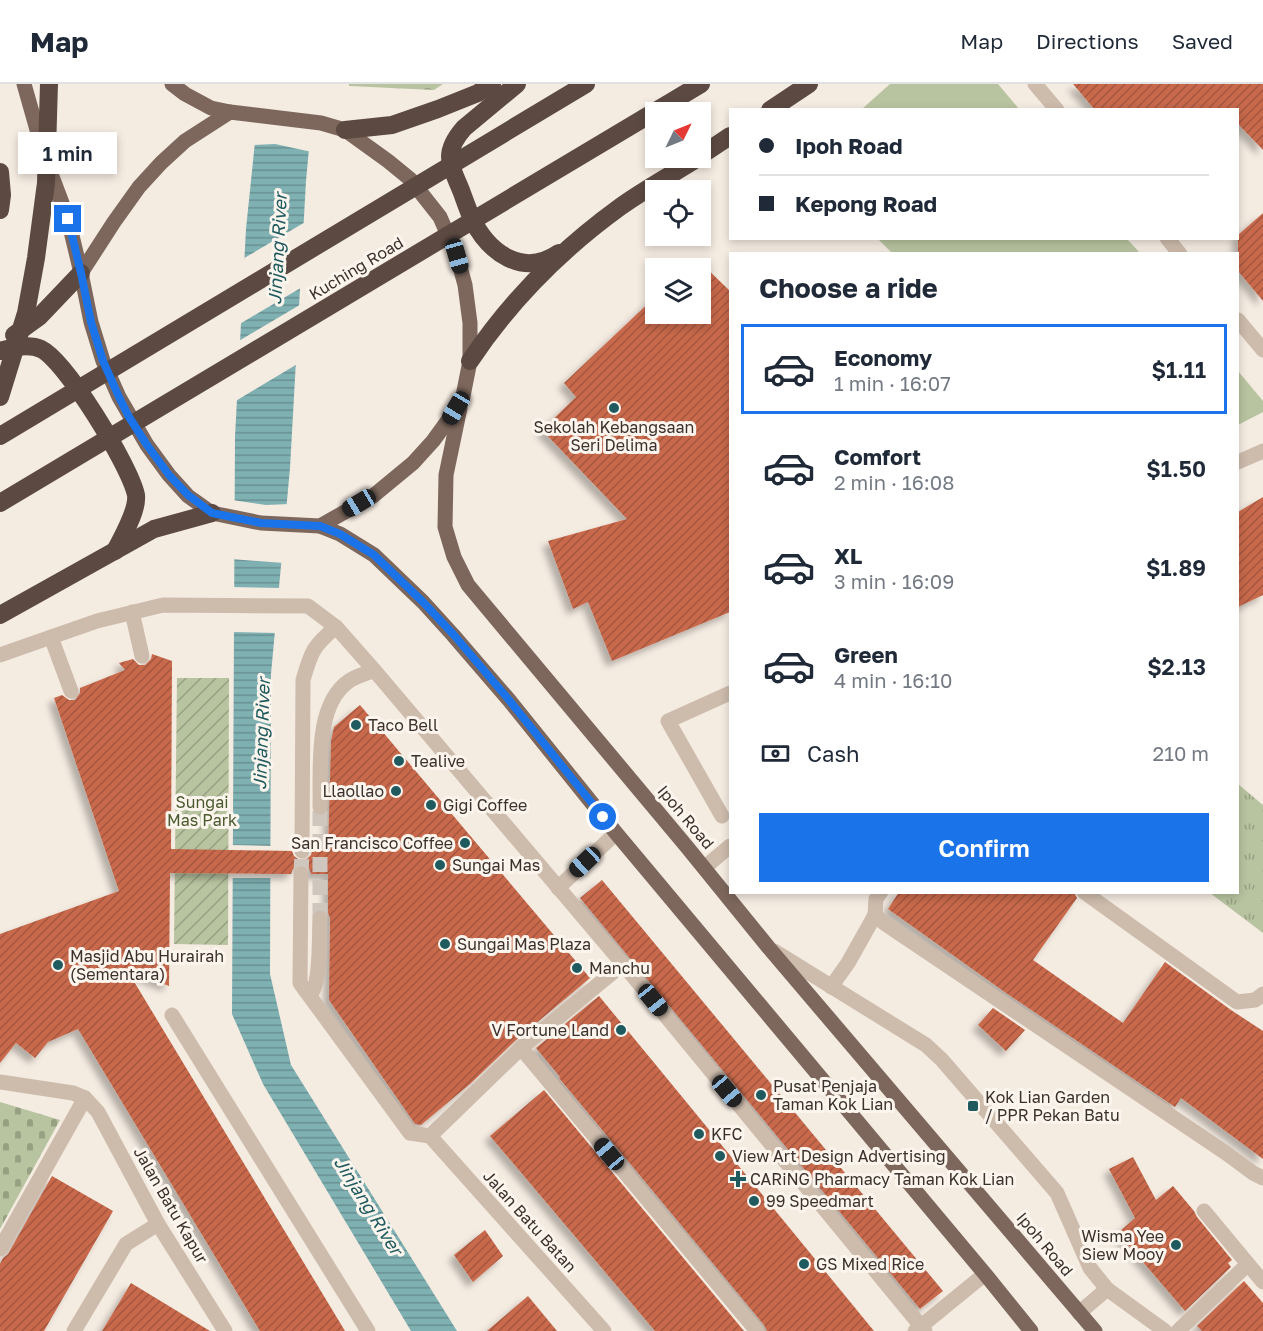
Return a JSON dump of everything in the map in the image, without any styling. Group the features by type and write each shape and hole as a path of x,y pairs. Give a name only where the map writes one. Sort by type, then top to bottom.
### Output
{"highway":[{"path":"0,397 26,313 36,258 46,183 49,84"},
{"path":"345,129 392,125 478,93 492,84"},
{"path":"517,84 464,128 452,146 450,158 473,220 495,249 514,261 535,263 548,260 622,206 682,168"},
{"path":"0,436 586,84"},
{"name":"Kuching Road","path":"0,503 701,84"},
{"path":"774,108 809,84"},
{"path":"711,149 729,137"},
{"path":"0,172 2,195 0,210"},
{"path":"470,361 489,333 525,290 582,236"},
{"path":"0,345 39,316 81,273"},
{"path":"0,351 35,347 53,358 84,398 110,440 126,470 136,496 132,519 115,551"},
{"path":"0,615 154,529 217,514"}],"main road":[{"path":"24,84 45,158 68,219 91,322 100,351 124,407 169,475 188,495 217,514 261,523 314,526 340,534 374,555 423,602 509,700 616,833 1032,1331"},
{"path":"172,84 185,94 212,108 321,123 345,129"},
{"path":"81,273 139,187 161,162 185,141 230,112"},
{"name":"Ipoh Road","path":"345,129 410,179 440,217 457,256 465,285 470,323 470,361 446,475 445,526 454,557 472,590 769,948 1095,1331"},
{"path":"314,526 373,496 413,463 433,441 462,396"}],"street":[{"path":"1035,84 1055,108"},
{"path":"1169,240 1178,252"},
{"path":"1239,321 1263,350"},
{"path":"1239,462 1263,451"},
{"path":"0,655 97,621 163,605 308,606 336,627 375,670 623,964 920,1329 985,1274"},
{"path":"132,612 142,656"},
{"path":"302,851 303,680 310,655 321,639 336,627"},
{"path":"51,637 71,691"},
{"path":"320,807 322,735 327,711 336,693 350,681 375,670"},
{"path":"722,816 668,722 729,693"},
{"path":"558,888 616,833"},
{"path":"704,868 729,847"},
{"path":"301,874 300,983 410,1133 430,1136 521,1048 623,964"},
{"path":"831,987 848,963 875,915 876,900 880,894"},
{"path":"1087,894 1237,1002 1255,1000 1263,994"},
{"path":"875,915 1263,1178"},
{"path":"305,990 312,992 316,987 320,918"},
{"path":"769,948 926,1045 942,1060 1057,1193 1090,1268 1107,1288 1165,1331"},
{"path":"172,1015 368,1331"},
{"path":"521,1048 757,1331"},
{"path":"0,1082 73,1093 85,1098 0,1249"},
{"name":"Jalan Batu Kapur","path":"85,1098 98,1112 158,1224 223,1330"},
{"name":"Jalan Batu Batan","path":"430,1136 604,1331"},
{"path":"1204,1211 1263,1282"},
{"path":"74,1331 126,1244 158,1224"},
{"path":"1178,1331 1248,1264"},
{"path":"1079,1313 1107,1288"}],"green space":[{"path":"349,84 443,84 434,90 349,86"},
{"path":"890,84 998,84 1018,108 863,108"},
{"path":"879,240 1128,240 1139,252 891,252"},
{"path":"1239,372 1263,401 1263,412 1239,424"},
{"name":"Sungai Mas Park","path":"177,678 229,678 228,945 174,944"},
{"path":"1239,785 1263,805 1263,933 1211,894 1239,894"},
{"path":"0,1102 60,1120 0,1229"}],"water":[{"name":"Jinjang River","path":"261,84 315,84 306,181 290,468 271,674 270,974 291,1065 457,1331 411,1331 263,1084 232,1014 235,437 246,229"}],"pier":[{"path":"258,84 318,84 312,152 275,144 251,145"},
{"path":"307,221 304,286 238,325 241,260"},
{"path":"303,303 299,363 234,402 237,342"},
{"path":"232,500 266,505 290,504 284,563 231,559"},
{"path":"231,587 282,588 278,633 231,632"},
{"path":"230,845 273,846 273,878 230,878"}],"building":[{"path":"1073,84 1263,84 1263,150 1239,125 1239,108 1093,108"},
{"path":"1263,213 1263,301 1239,272 1239,234"},
{"path":"711,273 729,290 729,612 612,661 588,602 573,609 548,541 627,519 542,430 576,397 564,383 645,306 645,324 711,324"},
{"path":"1263,497 1263,595 1239,607 1239,511"},
{"path":"152,654 172,661 171,849 292,851 294,856 301,861 307,859 312,851 328,851 331,741 334,727 360,705 590,978 421,1125 415,1124 329,1000 328,874 311,874 306,866 301,864 293,869 291,874 170,873 169,986 127,970 345,1331 260,1331 78,1029 48,1042 35,1058 16,1043 0,1063 0,934 119,891 54,698 62,695 69,700 75,700 80,693 80,688 125,670 119,663 133,659 139,665 145,665 151,659"},
{"name":"Pusat Penjaja Taman Kok Lian","path":"602,880 943,1291 920,1309 580,898"},
{"path":"898,894 1075,894 1077,898 1033,960 1123,1023 1165,962 1263,1031 1263,1159 1181,1098 1175,1107 1006,993 888,909"},
{"path":"599,996 874,1331 767,1331 559,1078 536,1048"},
{"path":"993,1008 1025,1030 1006,1051 978,1025"},
{"path":"544,1090 744,1331 655,1331 490,1136"},
{"name":"Wisma Yee Siew Mooy","path":"1133,1157 1156,1200 1173,1186 1232,1260 1228,1263 1231,1267 1185,1311 1118,1233 1135,1218 1109,1169"},
{"path":"52,1176 113,1211 44,1331 0,1331 0,1264 8,1254"},
{"path":"485,1230 503,1256 473,1282 454,1255"},
{"path":"1244,1281 1263,1303 1263,1331 1202,1331 1197,1326"},
{"path":"131,1283 210,1331 102,1331"},
{"path":"528,1296 557,1331 487,1331"}],"tunnel":[{"path":"320,807 320,918"},
{"path":"301,874 302,851"}],"place":[{"name":"Sekolah Kebangsaan Seri Delima","path":"614,408"},
{"name":"Taco Bell","path":"356,725"},
{"name":"Tealive","path":"399,761"},
{"name":"Llaollao","path":"396,791"},
{"name":"Gigi Coffee","path":"431,805"},
{"name":"San Francisco Coffee","path":"465,843"},
{"name":"Sungai Mas","path":"440,865"},
{"name":"Sungai Mas Plaza","path":"445,944"},
{"name":"Masjid Abu Hurairah (Sementara)","path":"58,965"},
{"name":"Manchu","path":"577,968"},
{"name":"V Fortune Land","path":"621,1030"},
{"name":"Pusat Penjaja Taman Kok Lian","path":"761,1095"},
{"name":"Kok Lian Garden / PPR Pekan Batu","path":"973,1106"},
{"name":"KFC","path":"699,1134"},
{"name":"View Art Design Advertising","path":"720,1156"},
{"name":"CARiNG Pharmacy Taman Kok Lian","path":"738,1179"},
{"name":"99 Speedmart","path":"754,1201"},
{"name":"Wisma Yee Siew Mooy","path":"1176,1245"},
{"name":"GS Mixed Rice","path":"804,1264"}],"route":[{"path":"68,219 91,322 103,361 129,417 169,475 188,495 212,513 261,523 320,526 340,534 374,555 453,634 603,817"}]}
